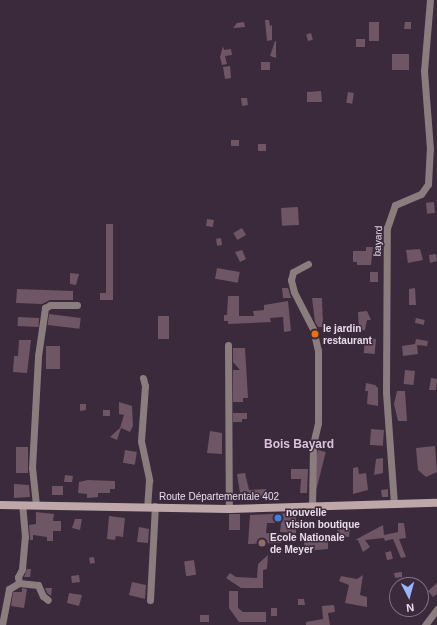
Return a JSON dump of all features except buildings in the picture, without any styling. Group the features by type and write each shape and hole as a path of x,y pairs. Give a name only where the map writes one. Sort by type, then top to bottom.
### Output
{"main road":[{"name":"Route Départementale 402","path":"0,505 151,506 229,509 437,503"}],"street":[{"name":"bayard","path":"394,504 386,392 387,228 395,204 421,194 428,184 430,149 424,71 434,18 430,0"},
{"path":"308,264 298,266 293,272 291,280 294,292 313,329 318,350 318,423 313,445 312,506"},
{"path":"36,505 32,468 38,356 45,308 50,305 77,305"},
{"path":"228,345 229,509"},
{"path":"143,378 144,399 141,440 149,480 151,506 150,600"},
{"path":"19,583 18,578 22,568 25,537 22,505"},
{"path":"2,625 9,589 19,583 38,586 43,596 48,600"},
{"path":"425,625 437,609"}],"place":[{"name":"le jardin restaurant","path":"315,334"},
{"name":"nouvelle vision boutique","path":"278,518"},
{"name":"Ecole Nationale de Meyer","path":"262,543"}],"district":[{"name":"Bois Bayard","path":"299,445"}]}
